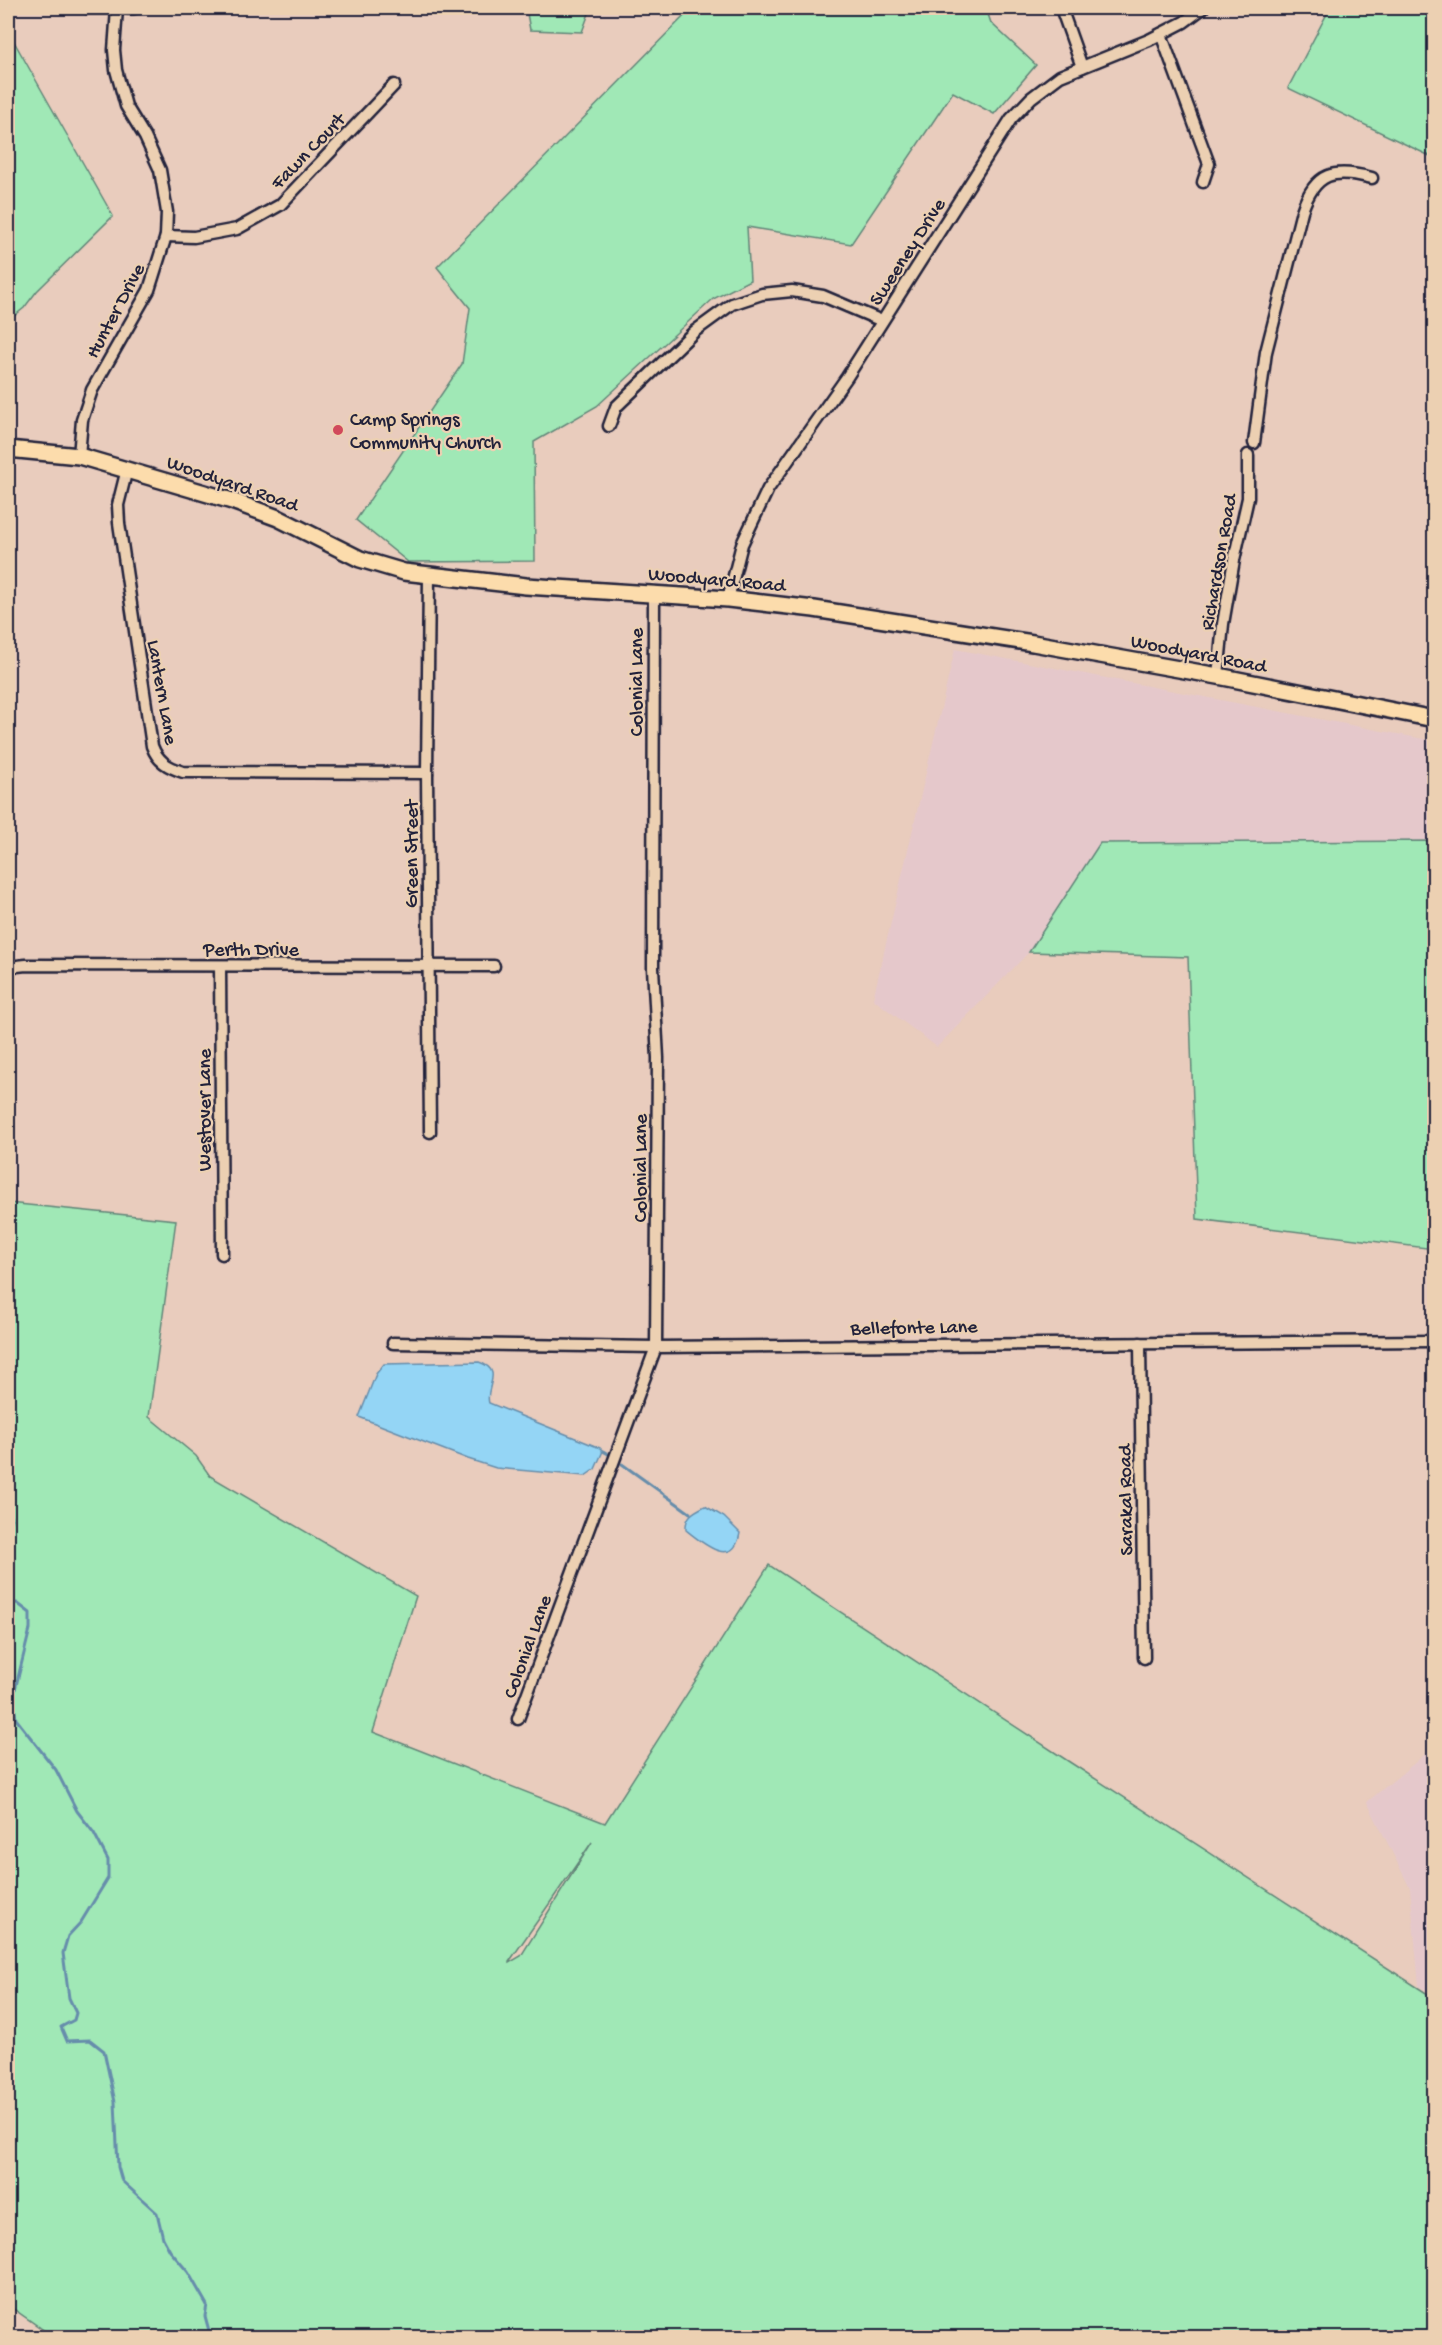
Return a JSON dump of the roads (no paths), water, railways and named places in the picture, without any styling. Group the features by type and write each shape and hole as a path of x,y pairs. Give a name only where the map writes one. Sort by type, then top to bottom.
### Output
{"main road":[{"name":"Woodyard Road","path":"8,449 79,456 127,469 261,511 299,527 360,559 384,567 429,576 564,589 728,598 1033,643 1218,676 1434,719"}],"street":[{"path":"88,8 134,8"},
{"path":"1061,8 1082,67"},
{"name":"Sweeney Drive","path":"728,598 741,544 768,489 847,377 1011,119 1030,98 1060,76 1161,34 1184,22 1203,8"},
{"name":"Hunter Drive","path":"79,456 82,420 92,390 149,290 166,236 167,212 160,170 145,137 126,106 116,70 114,50 117,9"},
{"path":"1161,34 1209,164 1203,182"},
{"name":"Fawn Court","path":"166,236 195,237 237,229 280,204 394,85"},
{"path":"1254,443 1266,352 1299,221 1310,190 1330,175 1347,171 1372,178"},
{"path":"609,426 616,407 695,331 732,304 762,294 792,291 823,296 882,321"},
{"name":"Richardson Road","path":"1218,676 1223,624 1248,498 1248,455"},
{"name":"Lantern Lane","path":"127,469 118,505 118,523 152,746 159,760 172,769 183,772 427,773"},
{"name":"Green Street","path":"429,576 427,773 430,1132"},
{"name":"Colonial Lane","path":"518,1719 656,1347 658,1058 653,968 654,593"},
{"name":"Perth Drive","path":"8,967 26,965 494,966"},
{"name":"Westover Lane","path":"220,966 222,1254"},
{"name":"Bellefonte Lane","path":"393,1342 656,1347 1434,1341"},
{"name":"Sarakal Road","path":"1140,1343 1144,1658"}],"water":[{"path":"479,1362 491,1370 489,1403 600,1448 603,1451 595,1469 585,1476 496,1468 359,1417 376,1374 384,1364"},
{"path":"705,1506 724,1517 740,1533 737,1544 731,1550 724,1552 717,1550 686,1530 687,1521 691,1515"}],"waterway":[{"path":"603,1451 610,1455"},
{"path":"622,1464 690,1513"},
{"path":"8,1511 12,1519 8,1529"},
{"path":"8,1603 17,1603 30,1613 30,1629 13,1698 16,1719 56,1770 77,1811 94,1833 108,1860 108,1878 81,1922 68,1936 63,1953 69,1998 76,2013 74,2020 61,2027 67,2041 90,2040 104,2051 115,2102 118,2167 122,2181 157,2213 163,2238 170,2251 188,2272 207,2305 205,2316 211,2338"}],"place":[{"name":"Camp Springs Community Church","path":"338,430"}]}
